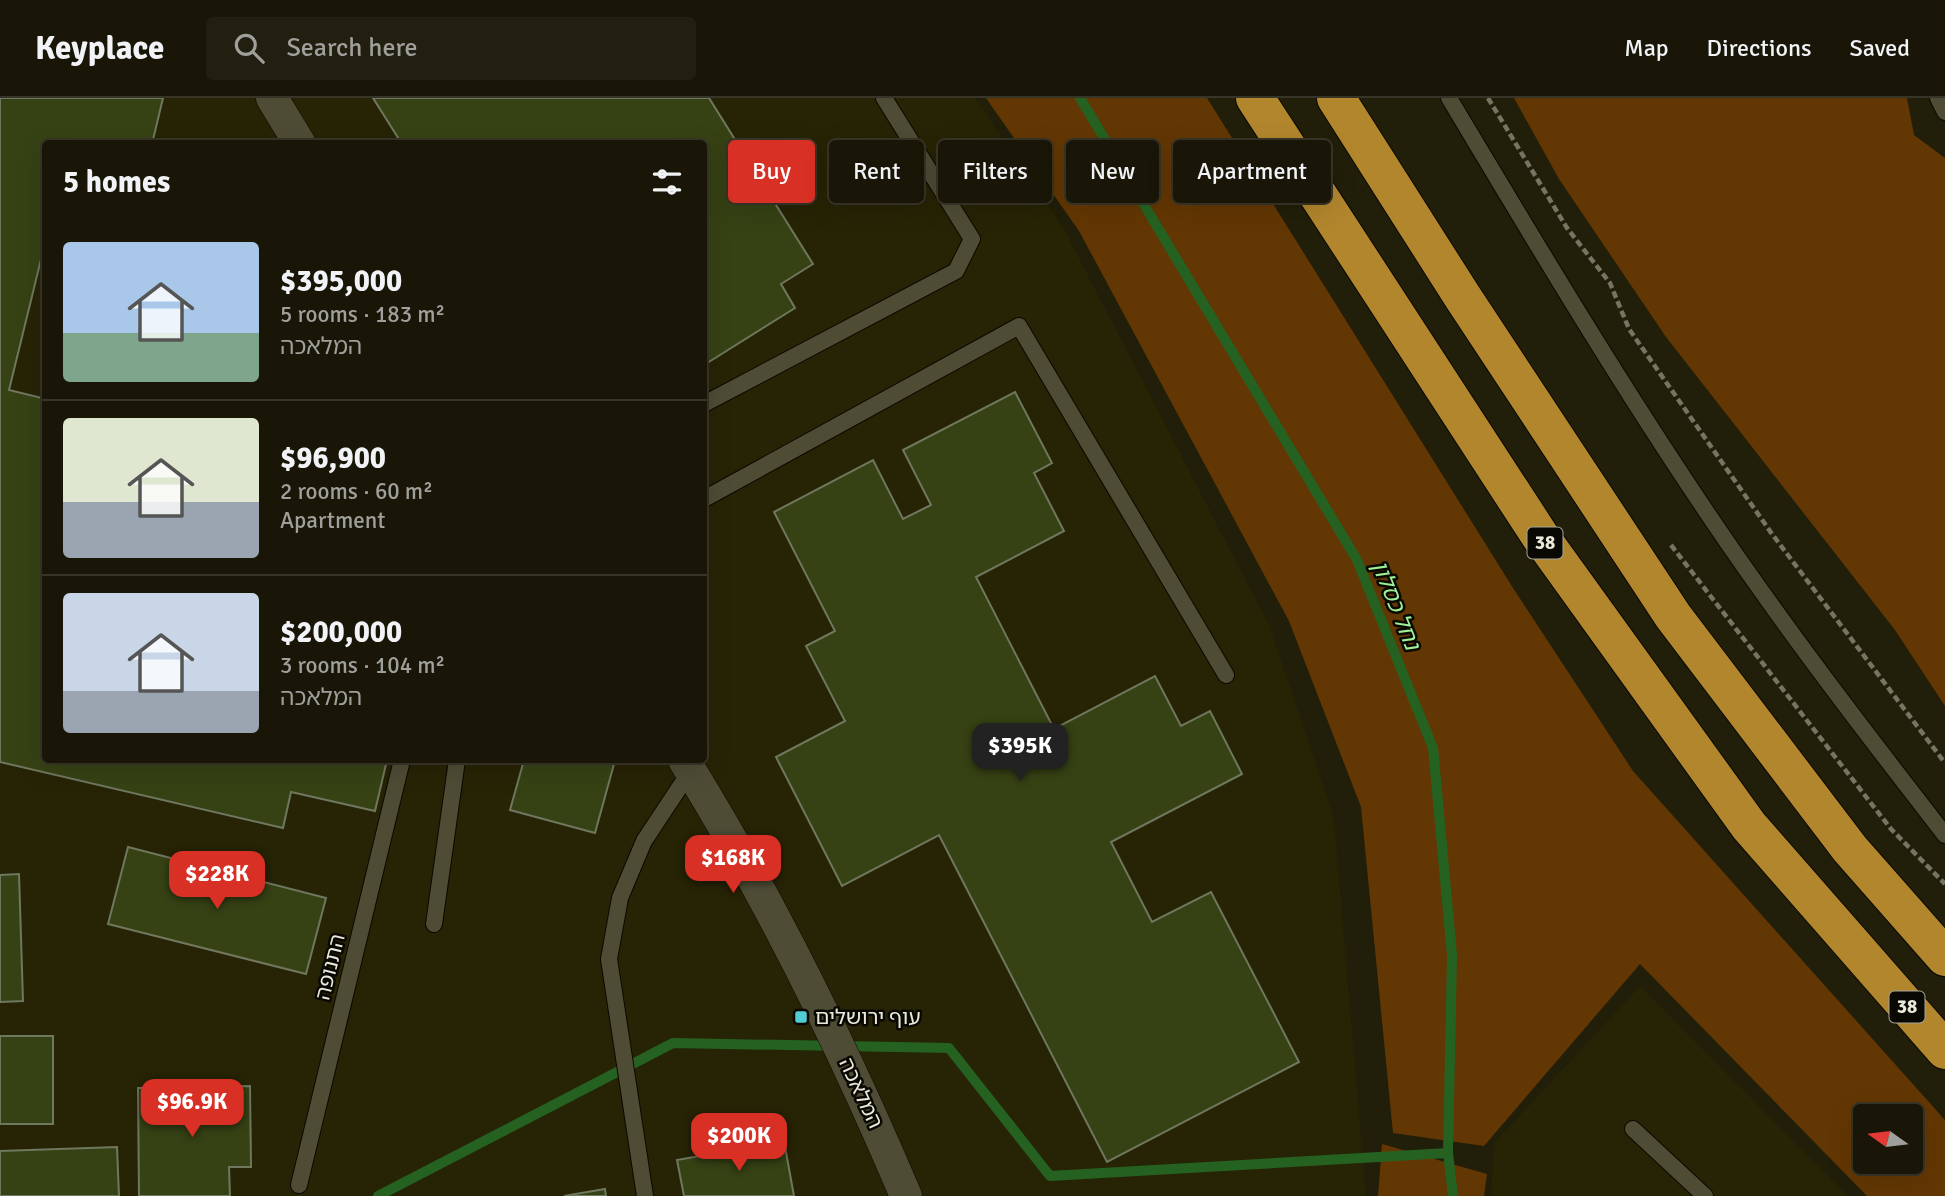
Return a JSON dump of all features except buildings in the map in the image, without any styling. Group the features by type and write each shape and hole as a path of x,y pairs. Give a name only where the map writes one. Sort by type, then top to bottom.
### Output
{"highway":[{"name":"38","path":"1255,98 1540,536 1749,826 1945,1050"},
{"path":"1336,98 1462,296 1673,616 1850,849 1945,957"}],"street":[{"path":"272,98 298,140"},
{"name":"המלאכה","path":"687,765 714,807 778,922 862,1092 906,1196"}],"lane":[{"path":"707,402 956,271 972,239 884,98"},
{"path":"1449,98 1616,376 1713,522 1808,655 1945,835"},
{"path":"1938,98 1945,112"},
{"path":"707,497 1019,326 1226,675"},
{"name":"התנופה","path":"299,1185 401,763"},
{"path":"434,923 457,763"},
{"name":"המלאכה","path":"645,1196 608,959 620,898 644,841 687,765"},
{"path":"1633,1129 1705,1196"}],"path":[{"path":"1488,98 1567,229 1610,283 1629,328 1772,534 1945,763"},
{"path":"1669,541 1891,830 1945,884"}],"shaded area":[{"path":"0,98 975,98 1004,140 938,140 938,203 1047,203 1063,227 1270,627 1334,818 1366,1196 0,1196"},
{"path":"986,98 1207,98 1233,140 1173,140 1173,203 1273,203 1513,588 1633,771 1945,1120 1945,1196 1867,1196 1640,964 1484,1146 1393,1133 1361,807 1289,621 1079,231 1052,192 1052,140 1015,140"},
{"path":"1514,98 1907,98 1914,135 1945,158 1945,706 1895,630 1666,337 1559,179"},
{"path":"1640,986 1848,1196 1491,1196 1494,1143"},
{"path":"1382,1144 1487,1174 1484,1196 1378,1196"}],"waterway":[{"name":"נחל כסלון","path":"1080,98 1357,560 1433,748 1452,955 1448,1153 1453,1196"},
{"path":"378,1196 673,1043 949,1048 1050,1176 1448,1153"}],"place":[{"name":"עוף ירושלים","path":"801,1017"}]}
